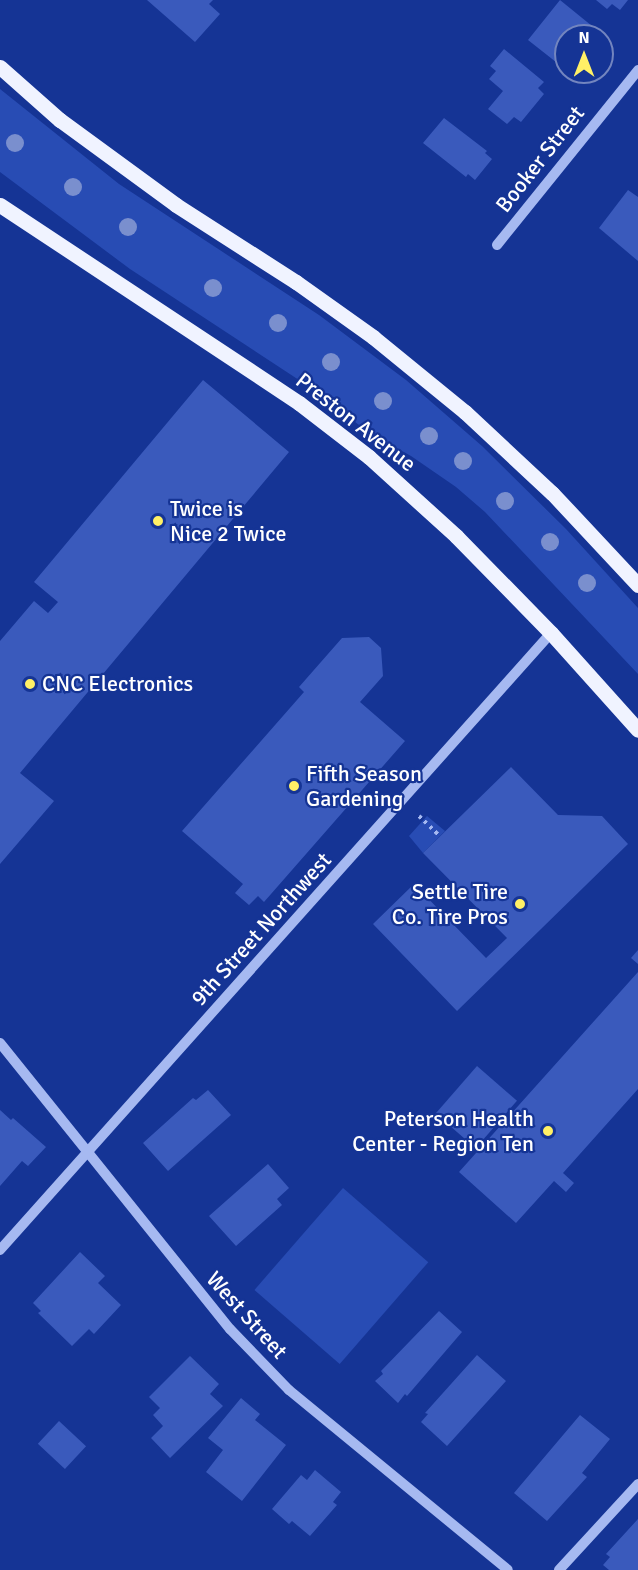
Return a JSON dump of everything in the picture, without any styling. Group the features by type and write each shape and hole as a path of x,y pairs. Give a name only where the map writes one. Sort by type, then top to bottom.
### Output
{"main road":[{"path":"0,67 60,120 176,205 296,282 373,337 465,412 552,493 638,585"},
{"name":"Preston Avenue","path":"0,205 299,403 369,457 456,536 551,633 638,730"},
{"path":"0,211 34,228"}],"street":[{"name":"Booker Street","path":"497,245 638,70"},
{"name":"9th Street Northwest","path":"0,1250 551,633"},
{"name":"West Street","path":"0,1043 230,1329 290,1390 508,1570"},
{"path":"559,1570 638,1484"}],"path":[{"path":"419,816 440,836"}],"shaded area":[{"path":"0,89 119,184 319,315 406,380 482,446 566,529 638,608 638,674 485,512 456,487 411,456 371,434 302,382 130,269 0,172"},
{"path":"427,816 445,831 423,853 409,836"},
{"path":"343,1188 428,1262 340,1364 254,1290"}],"building":[{"path":"147,0 213,0 209,4 220,14 195,42"},
{"path":"560,0 590,24 554,24 554,60 528,40"},
{"path":"596,0 628,0 620,10 612,4 607,9"},
{"path":"504,49 544,82 538,88 544,94 521,122 514,117 507,124 488,109 503,91 489,79 496,71 490,66"},
{"path":"444,118 487,151 485,153 492,159 475,180 468,174 466,177 423,143"},
{"path":"628,190 638,197 638,261 599,228"},
{"path":"203,380 289,452 20,773 54,801 0,864 0,641 34,601 48,613 58,602 34,582"},
{"name":"Fifth Season Gardening","path":"369,637 381,648 383,676 360,702 405,741 264,902 258,896 249,905 235,893 243,884 182,831 304,692 299,687 342,638"},
{"name":"Settle Tire Co. Tire Pros","path":"511,767 558,815 602,816 628,844 457,1011 373,924 414,884 486,958 507,938 423,853"},
{"path":"638,950 638,964 631,958"},
{"name":"Peterson Health Center - Region Ten","path":"638,972 638,1089 563,1173 574,1183 566,1192 554,1181 516,1223 459,1172"},
{"path":"477,1066 517,1101 476,1148 436,1114"},
{"path":"208,1090 231,1115 168,1171 143,1143 193,1098 196,1100"},
{"path":"0,1110 11,1120 13,1118 46,1147 28,1166 22,1161 0,1186"},
{"path":"268,1164 289,1188 277,1199 282,1205 236,1246 209,1216"},
{"path":"80,1252 105,1276 98,1283 121,1305 94,1334 89,1329 72,1346 38,1313 41,1311 33,1303"},
{"path":"439,1311 462,1332 407,1396 405,1394 398,1403 375,1381 383,1374 381,1371"},
{"path":"477,1355 506,1381 447,1446 421,1422 428,1414 425,1413"},
{"path":"190,1356 219,1384 210,1394 223,1406 170,1458 151,1438 163,1426 153,1415 160,1408 149,1397"},
{"path":"241,1398 260,1414 255,1420 286,1445 242,1501 206,1472 223,1450 208,1438"},
{"path":"580,1415 610,1439 582,1473 587,1477 547,1521 514,1493"},
{"path":"59,1421 86,1446 65,1469 38,1444"},
{"path":"315,1470 341,1492 333,1502 337,1505 310,1536 292,1521 289,1524 272,1509 301,1475 307,1480"},
{"path":"638,1519 638,1570 609,1570 603,1565 610,1557 606,1554"}],"place":[{"name":"Twice is Nice 2 Twice","path":"158,521"},
{"name":"CNC Electronics","path":"30,684"},
{"name":"Fifth Season Gardening","path":"294,786"},
{"name":"Settle Tire Co. Tire Pros","path":"520,904"},
{"name":"Peterson Health Center - Region Ten","path":"548,1131"}]}
